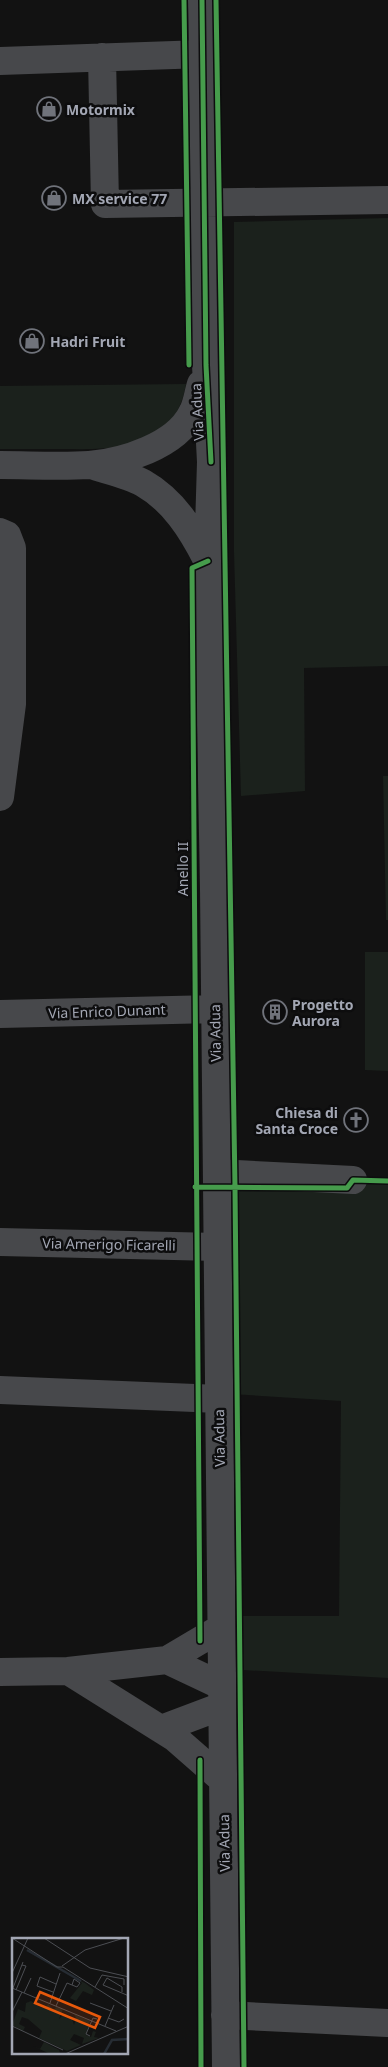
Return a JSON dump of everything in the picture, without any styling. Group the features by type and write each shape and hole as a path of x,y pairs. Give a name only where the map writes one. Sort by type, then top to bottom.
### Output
{"street":[{"name":"Via Adua","path":"202,0 206,365 211,462 208,561 215,1009 226,2067"},
{"path":"0,61 203,54"},
{"path":"102,57 105,204 388,200"},
{"path":"0,465 90,465 143,453 162,444 181,430 193,413 206,365"},
{"path":"162,444 183,445 198,450 211,462"},
{"path":"90,465 142,482 173,507 195,534 208,561"},
{"path":"173,507 191,508 203,504 210,497"},
{"path":"0,532 7,535 12,548 13,680 12,704 0,797"},
{"name":"Via Enrico Dunant","path":"0,1014 215,1009"},
{"path":"216,1172 353,1180"},
{"name":"Via Amerigo Ficarelli","path":"0,1242 217,1247"},
{"path":"0,1390 219,1399"},
{"path":"0,1672 68,1671 167,1660 221,1628"},
{"path":"161,1729 222,1696 167,1660"},
{"path":"68,1671 175,1738 223,1780"},
{"path":"225,2015 387,2023"}],"shaded area":[{"path":"388,218 388,666 304,668 305,791 241,796 234,552 234,222"},
{"path":"186,384 180,405 170,421 157,433 141,441 124,446 104,448 0,449 0,386"},
{"path":"383,776 388,776 388,920 386,920"},
{"path":"365,952 388,952 388,1071 365,1070"},
{"path":"388,1180 388,1678 243,1670 241,1616 339,1616 341,1401 232,1394 228,1182"}],"cycle path":[{"path":"184,0 189,365"},
{"path":"202,0 206,365 211,462"},
{"path":"216,0 235,1187 244,2067"},
{"name":"Anello II","path":"200,1641 192,568 208,561"},
{"path":"195,1187 347,1188 353,1180 388,1181"},
{"path":"200,1760 201,2067"}],"place":[{"name":"Motormix","path":"49,109"},
{"name":"MX service 77","path":"54,198"},
{"name":"Hadri Fruit","path":"32,341"},
{"name":"Progetto Aurora","path":"275,1012"},
{"name":"Chiesa di Santa Croce","path":"356,1120"}]}
